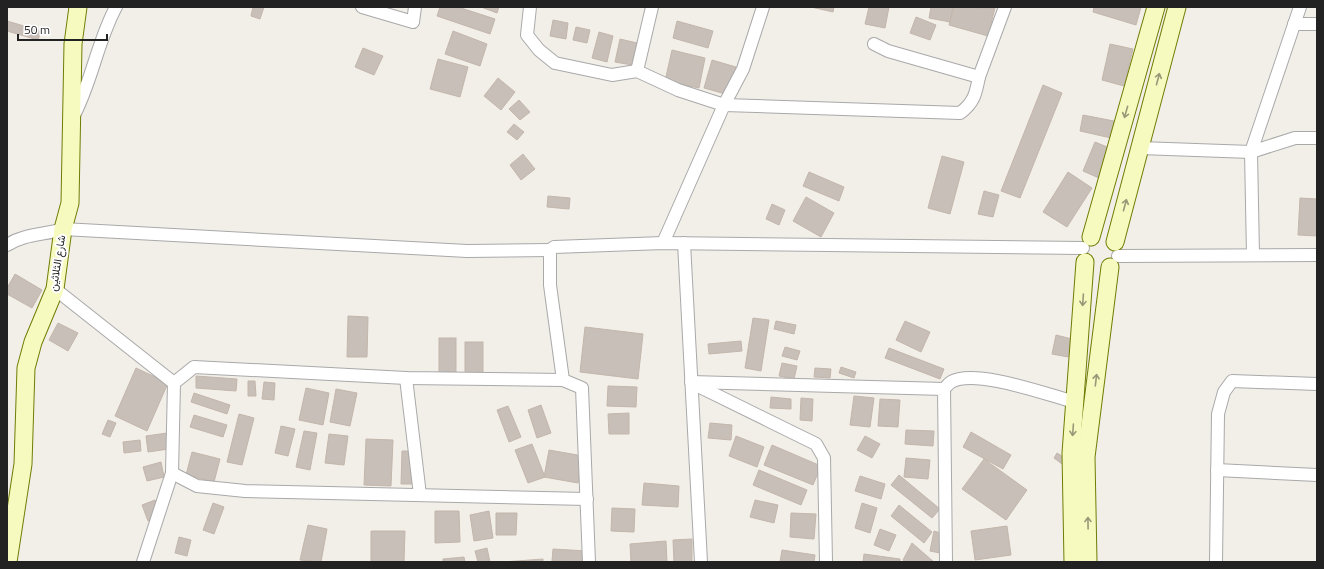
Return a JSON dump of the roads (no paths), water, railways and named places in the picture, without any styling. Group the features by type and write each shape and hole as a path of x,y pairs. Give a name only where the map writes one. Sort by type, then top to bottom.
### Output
{"street":[{"name":"شارع الثلاثين","path":"8,562 23,464 26,368 33,342 55,289 63,229 70,203 73,44 78,7"},
{"path":"72,120 83,99 96,55 116,7"},
{"path":"362,7 413,22 415,7"},
{"path":"530,7 527,35 539,50 555,63 612,75 637,71 678,90 724,105 960,113 969,107 975,98 979,77 1005,7"},
{"path":"637,71 652,7"},
{"path":"663,243 724,105 743,69 763,7"},
{"path":"1088,562 1080,497 1071,453 1086,249 1156,7"},
{"path":"1073,562 1080,497 1114,255 1177,7"},
{"path":"1253,255 1251,152 1300,7"},
{"path":"1294,24 1317,24"},
{"path":"874,44 888,51 979,77"},
{"path":"1140,148 1251,152 1295,138 1317,138"},
{"path":"7,245 29,236 46,235 63,229 467,251 550,250 554,247 663,243 1086,249"},
{"path":"1086,249 1097,234 1104,235 1110,237 1114,255"},
{"path":"684,243 701,562"},
{"path":"1086,249 1096,269 1103,269 1114,255"},
{"path":"550,250 550,285 563,380"},
{"path":"1114,255 1317,255"},
{"path":"55,289 174,383"},
{"path":"174,383 194,367 406,378 563,380 582,388 589,562"},
{"path":"406,378 420,495"},
{"path":"946,562 944,389 950,383 960,380 994,379 1075,402"},
{"path":"1216,562 1218,414 1224,392 1232,381 1317,384"},
{"path":"691,382 944,389"},
{"path":"691,382 816,444 824,458 826,562"},
{"path":"143,562 172,473 174,383"},
{"path":"1217,470 1317,475"},
{"path":"172,473 197,486 244,491 587,499"}]}
